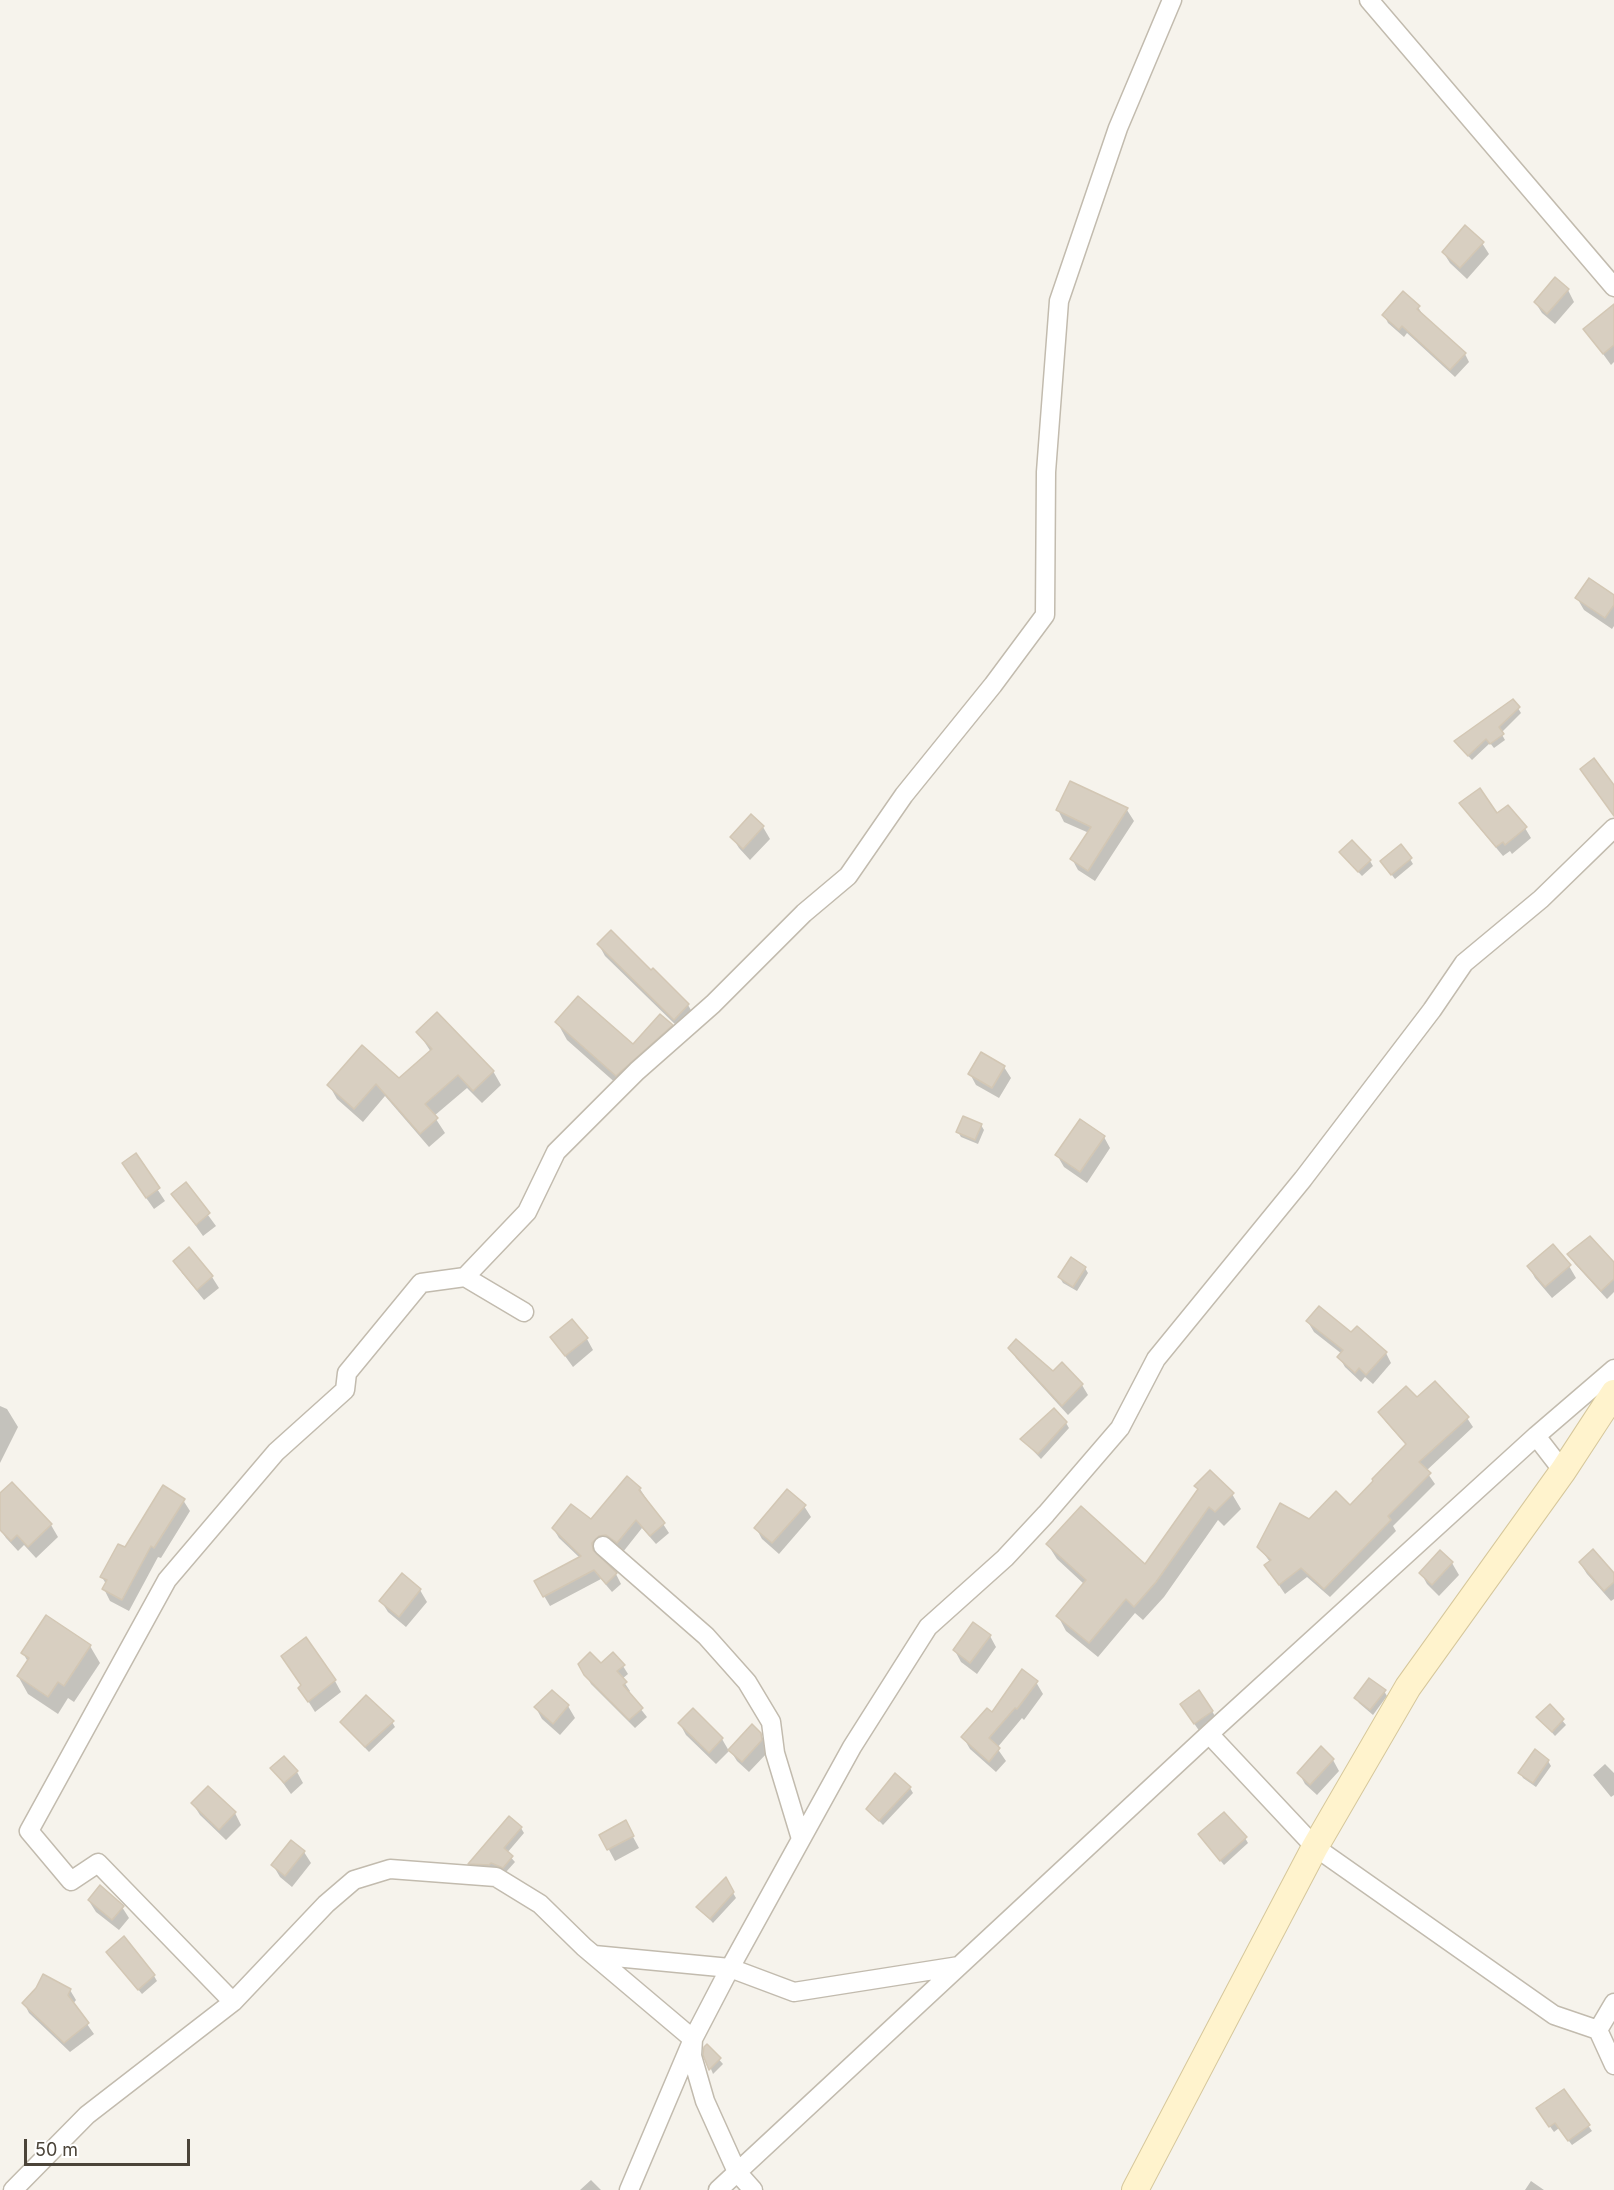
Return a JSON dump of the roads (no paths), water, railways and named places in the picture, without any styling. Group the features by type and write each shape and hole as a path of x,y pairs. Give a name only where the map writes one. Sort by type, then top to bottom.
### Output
{"main road":[{"path":"1135,2190 1315,1847 1408,1687 1563,1471 1614,1393"}],"street":[{"path":"465,1277 527,1212 556,1152 637,1071 713,1004 804,913 848,876 904,795 993,685 1045,615 1046,472 1059,301 1118,128 1172,0"},
{"path":"1369,0 1614,287"},
{"path":"629,2190 693,2039 730,1968 852,1747 928,1627 1005,1558 1120,1428 1156,1359 1303,1179 1432,1010 1464,963 1541,899 1614,828"},
{"path":"233,2002 98,1863 71,1881 29,1831 167,1580 276,1452 345,1390 347,1372 421,1283 465,1277 524,1312"},
{"path":"718,2190 1209,1734 1536,1436 1614,1369"},
{"path":"1536,1436 1563,1471"},
{"path":"603,1546 706,1636 747,1682 771,1722 775,1753 801,1839"},
{"path":"1209,1734 1315,1847 1554,2015 1598,2030 1614,2065"},
{"path":"13,2190 87,2115 233,2002 326,1904 354,1880 390,1869 496,1878 540,1904 594,1955 693,2039"},
{"path":"594,1955 730,1968 794,1992 959,1966"},
{"path":"1598,2030 1614,2003"},
{"path":"693,2039 692,2056 705,2101 737,2172 753,2190"}]}
